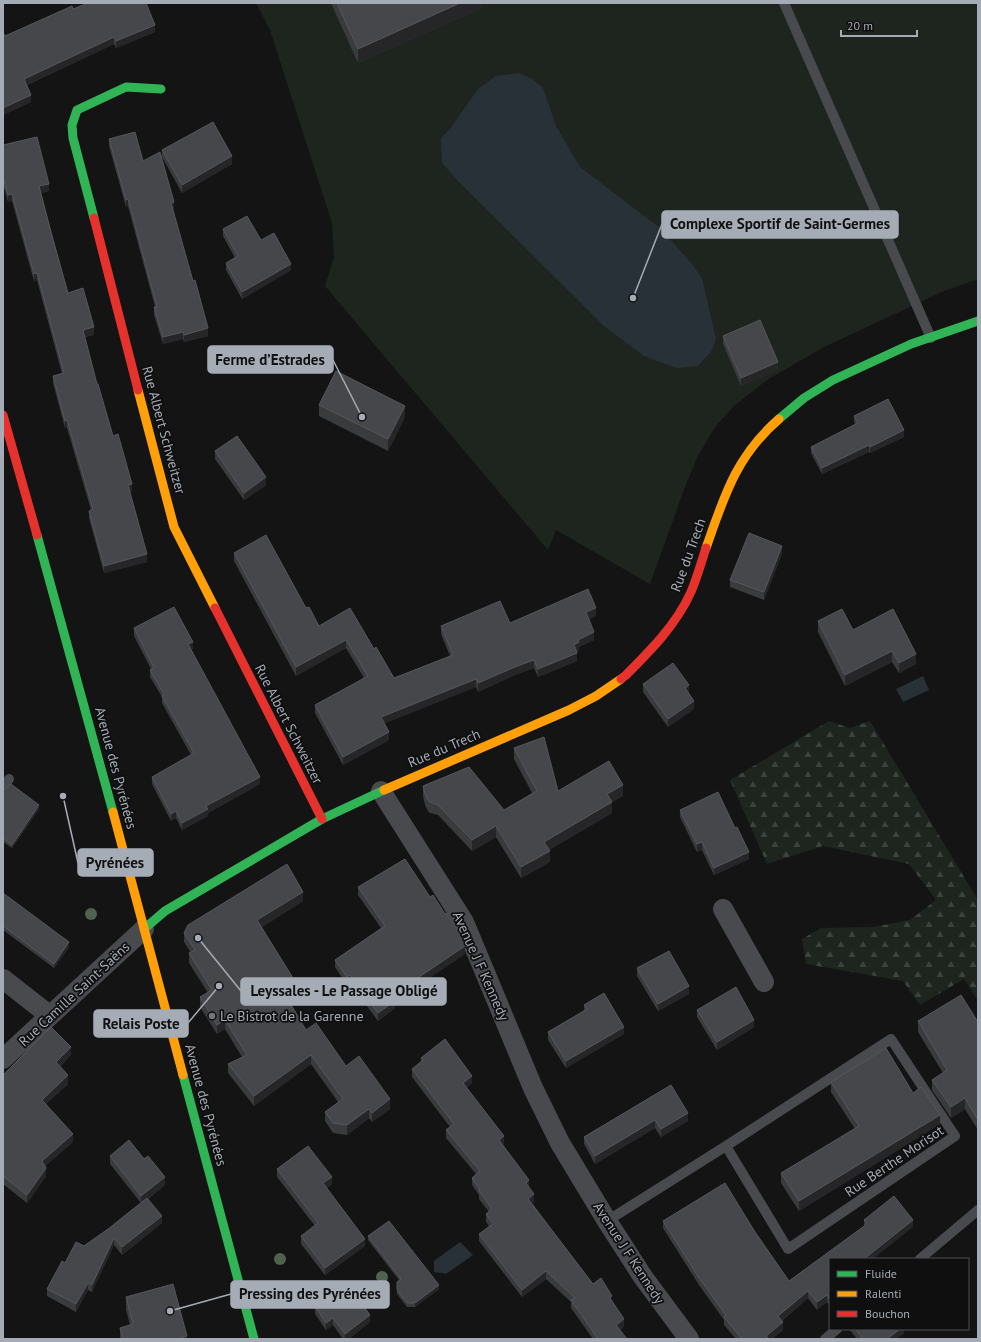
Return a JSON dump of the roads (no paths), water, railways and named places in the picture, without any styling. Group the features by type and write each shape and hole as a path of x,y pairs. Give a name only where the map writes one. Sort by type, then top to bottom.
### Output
{"street":[{"name":"Rue Albert Schweitzer","path":"161,89 126,87 77,110 72,125 72,138 174,526 322,819"},
{"name":"Rue du Trech","path":"381,791 569,710 596,696 626,675 661,639 678,616 691,592 726,492 737,470 762,436 804,398 833,380 911,344 978,321"},
{"name":"Avenue des Pyrénées","path":"3,415 78,681 254,1339"},
{"path":"144,929 165,911 322,819 381,791"},
{"name":"Avenue J F Kennedy","path":"381,791 464,922 542,1107 560,1143 643,1277 689,1339"},
{"path":"723,908 764,982"},
{"name":"Rue Camille Saint-Saëns","path":"3,1059 144,929"},
{"path":"3,979 49,1015"}],"lane":[{"path":"784,3 931,338"},
{"name":"Rue Berthe Morisot","path":"607,1221 726,1146 890,1039 956,1136 788,1249 726,1146"},
{"path":"921,1258 978,1210"},
{"path":"825,1339 836,1330"}],"place":[{"name":"Complexe Sportif de Saint-Germes","path":"633,298"},
{"name":"Ferme d’Estrades","path":"362,417"},
{"name":"Pyrénées","path":"63,796"},
{"name":"Leyssales - Le Passage Obligé","path":"198,938"},
{"name":"Relais Poste","path":"219,986"},
{"name":"Le Bistrot de la Garenne","path":"212,1016"},
{"name":"Pressing des Pyrénées","path":"170,1311"}]}
